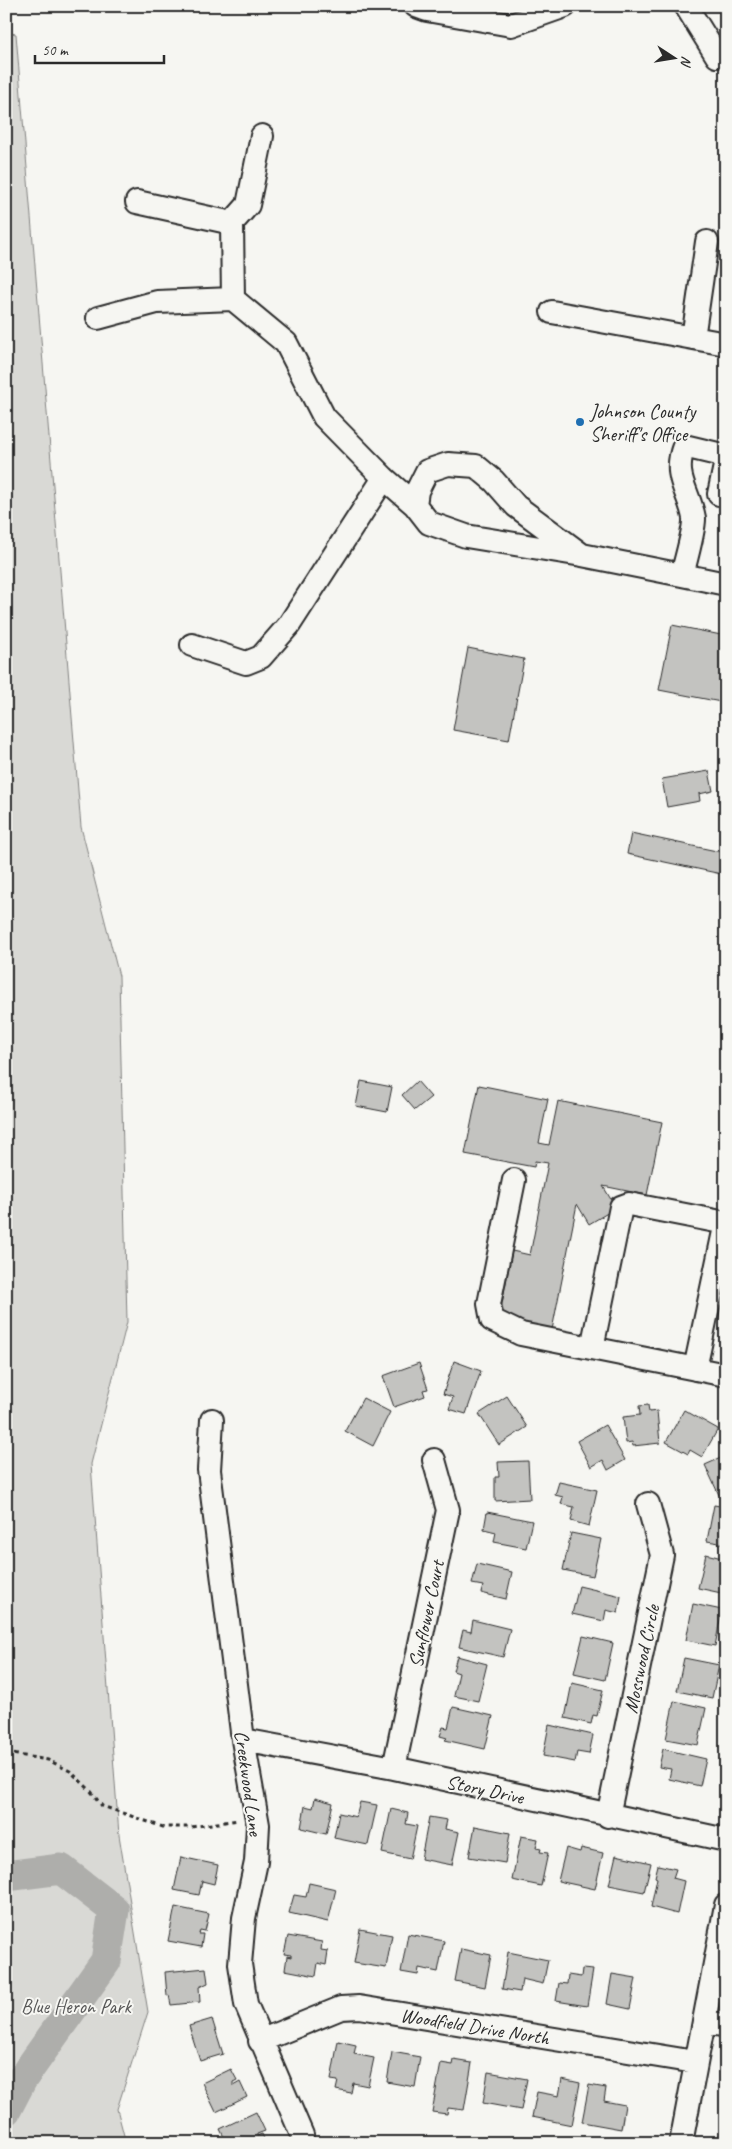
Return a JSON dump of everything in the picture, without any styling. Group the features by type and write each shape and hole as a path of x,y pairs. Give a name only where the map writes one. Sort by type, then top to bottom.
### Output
{"street":[{"path":"416,6 427,10 511,25 565,6"},
{"path":"686,6 717,56"},
{"path":"233,300 232,223 248,205 262,136"},
{"path":"137,202 232,223"},
{"path":"693,338 707,242"},
{"path":"98,318 157,302 233,300 286,343 324,417 384,478 415,505 429,523 466,536 582,555 726,584"},
{"path":"552,312 726,344"},
{"path":"682,575 694,519 682,484 679,458 684,446 726,456"},
{"path":"694,519 722,494 726,461"},
{"path":"415,505 416,491 427,471 448,464 476,466 494,481 516,506 582,555"},
{"path":"192,645 246,663 262,657 289,625 384,478"},
{"path":"514,1180 489,1304 492,1320 521,1334 726,1375"},
{"path":"592,1348 621,1207 629,1204 726,1223 695,1369"},
{"name":"Creekwood Lane","path":"212,1420 209,1470 243,1740 258,1824 256,1862 244,1918 240,1964 246,2004 260,2041 302,2135"},
{"name":"Sunflower Court","path":"394,1768 448,1510 434,1460"},
{"name":"Mosswood Circle","path":"608,1816 662,1555 648,1504"},
{"name":"Story Drive","path":"243,1740 394,1768 608,1816 726,1840"},
{"path":"681,2143 726,1905"},
{"name":"Woodfield Drive North","path":"260,2041 341,2008 359,2007 695,2062"},
{"path":"704,2021 726,2026"}],"path":[{"path":"6,1753 48,1760 70,1772 90,1790 102,1806 163,1827 190,1827 257,1816"}],"green space":[{"name":"Blue Heron Park","path":"6,32 16,34 81,827 119,976 127,1322 91,1464 119,1835 148,2012 117,2109 126,2143 6,2143"}],"building":[{"path":"672,625 726,636 726,703 659,690"},
{"path":"468,648 524,659 509,740 453,730"},
{"path":"709,771 713,791 699,794 700,801 667,807 662,779"},
{"path":"631,833 726,853 726,875 627,854"},
{"path":"361,1081 392,1087 387,1112 356,1106"},
{"path":"417,1081 431,1097 415,1110 402,1095"},
{"path":"479,1085 548,1099 539,1143 549,1145 558,1101 662,1122 647,1195 603,1186 616,1208 589,1224 577,1204 552,1330 499,1319 512,1251 530,1255 548,1163 535,1161 534,1167 465,1154"},
{"path":"454,1361 481,1371 466,1414 449,1409 453,1397 443,1394"},
{"path":"419,1363 428,1389 423,1390 425,1396 394,1407 383,1376"},
{"path":"507,1396 527,1427 499,1445 479,1414"},
{"path":"363,1398 390,1412 373,1446 345,1431"},
{"path":"648,1405 649,1412 657,1411 660,1443 633,1446 632,1442 626,1443 623,1417 640,1415 639,1406"},
{"path":"684,1410 718,1429 702,1457 690,1450 688,1454 666,1442"},
{"path":"605,1425 625,1460 608,1470 603,1460 591,1467 577,1441"},
{"path":"723,1457 726,1463 726,1492 719,1495 705,1465"},
{"path":"528,1461 530,1499 495,1501 495,1477 499,1477 498,1462"},
{"path":"559,1482 597,1490 589,1526 571,1521 574,1507 561,1504 563,1497 555,1495"},
{"path":"714,1505 726,1507 726,1544 707,1541"},
{"path":"487,1512 532,1521 526,1548 494,1542 496,1532 484,1529"},
{"path":"571,1533 601,1539 593,1576 563,1570"},
{"path":"706,1554 726,1559 726,1594 698,1588"},
{"path":"477,1564 512,1572 506,1599 481,1593 483,1586 472,1584"},
{"path":"579,1586 621,1596 618,1613 606,1610 604,1621 572,1614"},
{"path":"693,1604 722,1610 715,1646 686,1640"},
{"path":"473,1620 510,1629 503,1657 459,1647 463,1630 471,1632"},
{"path":"583,1636 613,1643 605,1680 574,1673"},
{"path":"457,1656 487,1664 478,1701 454,1696 459,1673 453,1671"},
{"path":"684,1658 719,1665 712,1698 677,1691"},
{"path":"572,1683 603,1690 597,1716 593,1715 591,1724 565,1718"},
{"path":"674,1701 706,1708 698,1745 666,1739"},
{"path":"453,1707 493,1716 485,1749 445,1740 447,1738 440,1736 443,1727 448,1728"},
{"path":"549,1725 593,1735 589,1754 577,1752 575,1762 543,1756"},
{"path":"663,1749 706,1759 700,1786 669,1779 671,1769 659,1767"},
{"path":"315,1798 333,1803 326,1834 301,1828 305,1806 313,1808"},
{"path":"360,1802 377,1805 368,1845 334,1838 339,1813 356,1817"},
{"path":"391,1809 408,1813 406,1824 417,1826 410,1859 382,1853"},
{"path":"429,1817 447,1820 445,1829 459,1832 452,1865 421,1859"},
{"path":"475,1826 510,1833 505,1863 469,1857"},
{"path":"521,1836 538,1839 536,1848 541,1849 540,1852 548,1853 541,1886 512,1880"},
{"path":"566,1848 580,1852 581,1848 603,1853 595,1889 558,1881"},
{"path":"616,1855 651,1863 644,1892 609,1885"},
{"path":"181,1857 218,1865 214,1884 202,1881 199,1895 174,1890"},
{"path":"658,1865 676,1869 673,1878 684,1881 677,1914 651,1907"},
{"path":"309,1883 336,1889 328,1922 289,1913 294,1895 306,1897"},
{"path":"175,1907 209,1914 205,1931 200,1930 199,1934 203,1934 201,1947 168,1941"},
{"path":"360,1929 392,1935 386,1968 354,1963"},
{"path":"408,1934 444,1941 438,1972 419,1968 418,1975 401,1972"},
{"path":"288,1936 322,1942 321,1950 328,1951 326,1965 318,1963 316,1976 285,1970 287,1956 291,1957 291,1955 284,1954"},
{"path":"461,1949 491,1955 485,1987 455,1981"},
{"path":"508,1952 548,1960 543,1984 522,1979 520,1992 502,1989"},
{"path":"206,1968 208,1983 199,1987 200,2002 171,2005 169,1995 167,1996 165,1972"},
{"path":"582,1969 593,1970 587,2006 556,2001 559,1983 567,1984 568,1975 581,1977"},
{"path":"612,1974 636,1978 630,2009 607,2004"},
{"path":"212,2019 223,2054 200,2061 189,2026"},
{"path":"338,2041 356,2045 354,2054 374,2058 368,2086 353,2083 351,2093 336,2090 338,2081 331,2080"},
{"path":"392,2052 420,2057 415,2087 387,2082"},
{"path":"454,2060 472,2063 464,2110 448,2108 447,2114 432,2112 441,2063 453,2065"},
{"path":"231,2069 237,2080 233,2082 233,2086 240,2082 247,2097 216,2112 202,2083"},
{"path":"488,2072 527,2079 521,2110 483,2103"},
{"path":"562,2079 580,2083 572,2125 532,2117 537,2092 559,2096"},
{"path":"589,2085 606,2088 604,2101 625,2105 621,2129 582,2122"},
{"path":"256,2112 265,2131 257,2134 257,2136 262,2134 266,2143 227,2143 220,2129"}],"waterway":[{"path":"6,1876 61,1869 114,1910 106,1961 22,2079 6,2110"}],"place":[{"name":"Johnson County Sheriff's Office","path":"580,422"}]}
